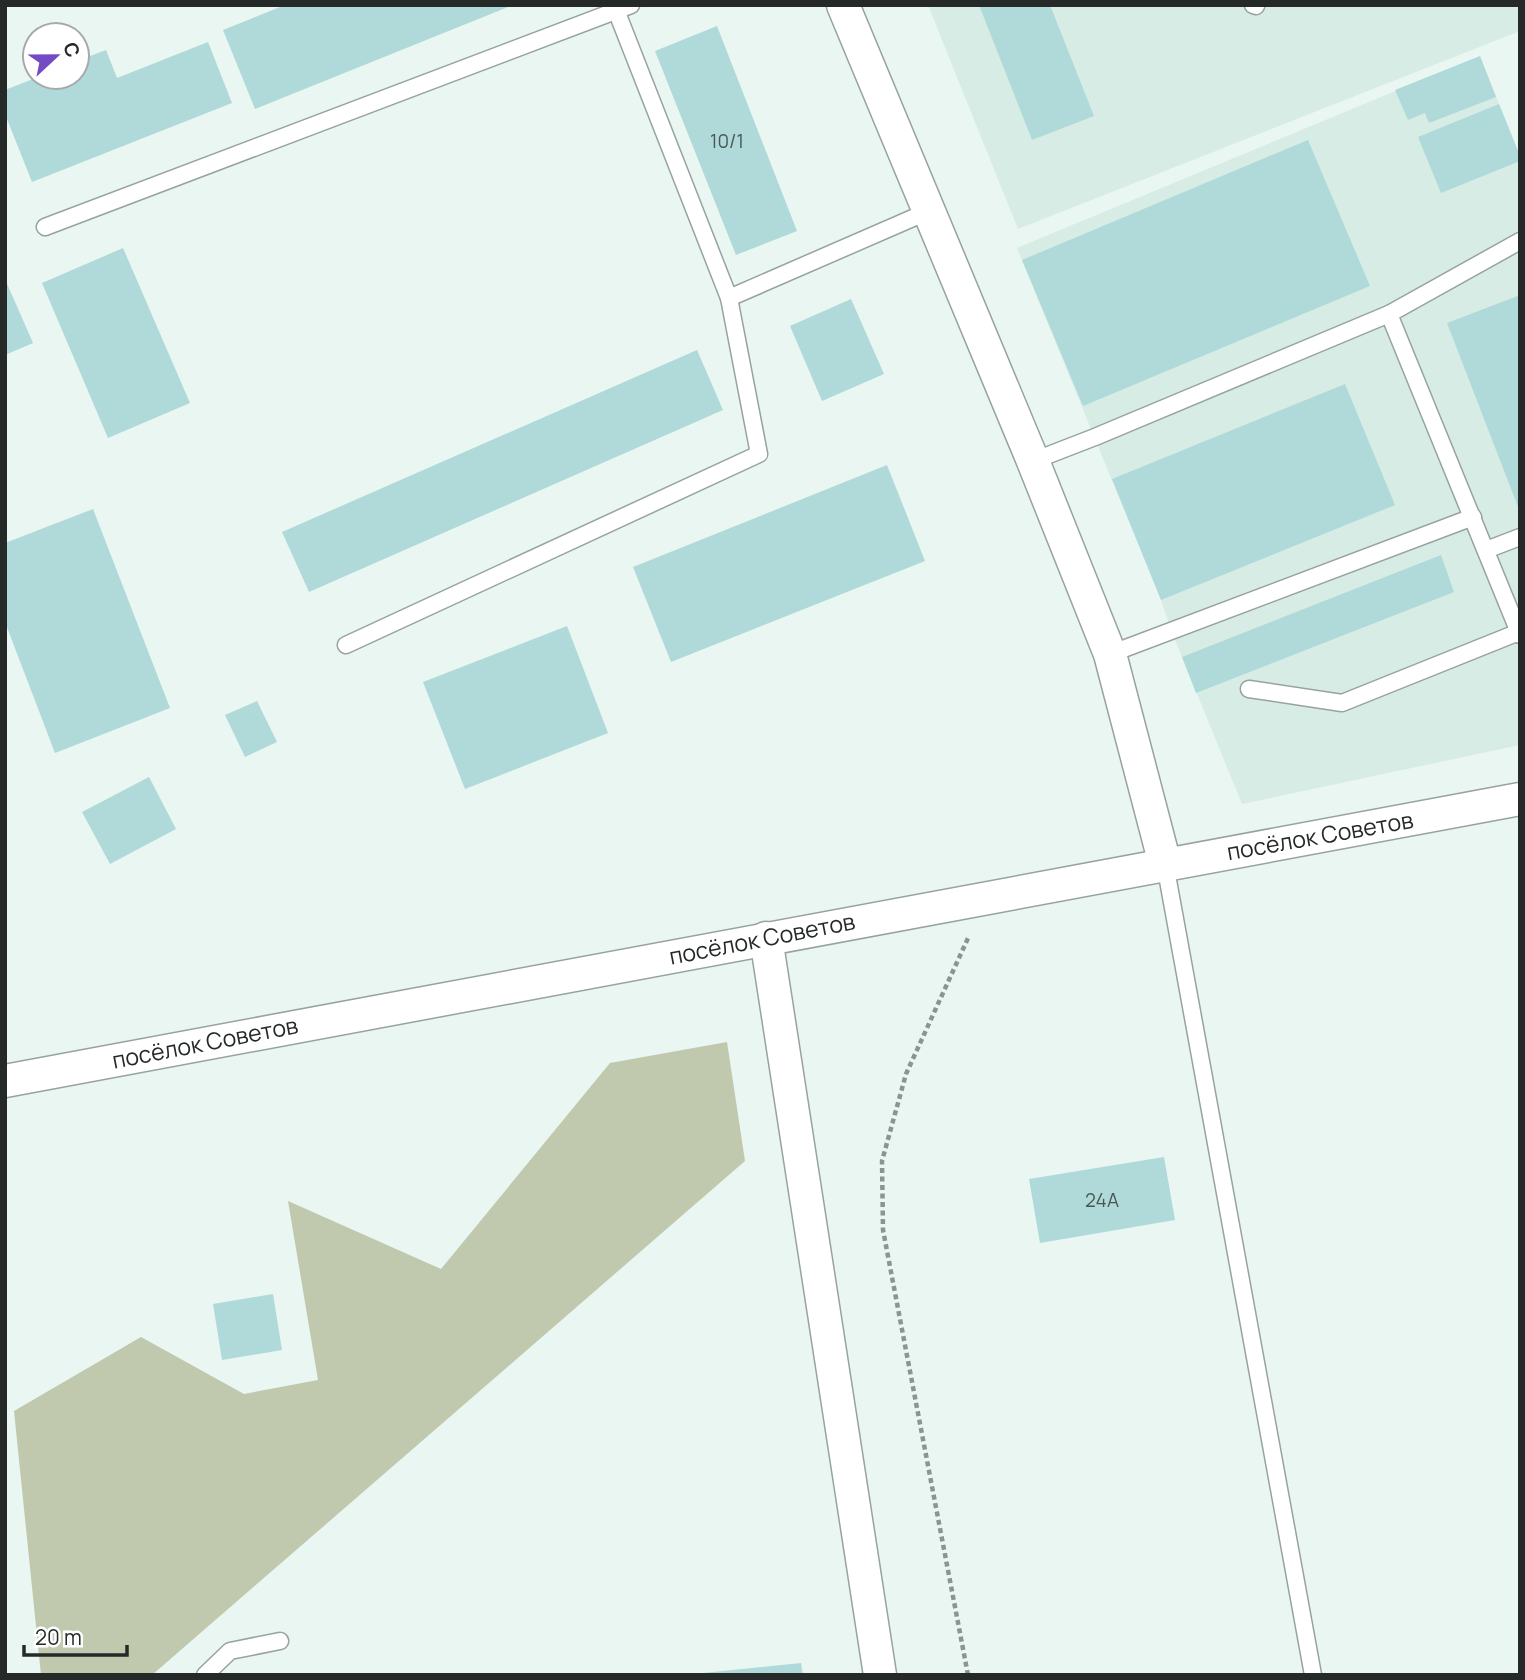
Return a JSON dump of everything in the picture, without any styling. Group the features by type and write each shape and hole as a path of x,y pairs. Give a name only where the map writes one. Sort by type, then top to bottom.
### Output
{"street":[{"path":"843,5 1033,461 1110,654 1165,864"},
{"name":"посёлок Советов","path":"5,1081 1520,799"},
{"path":"766,938 880,1675"}],"lane":[{"path":"45,227 624,8 729,298 759,454 346,645"},
{"path":"729,298 929,211"},
{"path":"1033,461 1390,314 1520,241"},
{"path":"1249,688 1342,703 1519,633 1390,314"},
{"path":"1110,654 1473,517"},
{"path":"1486,551 1520,537"},
{"path":"1165,864 1313,1675"},
{"path":"205,1675 230,1651 280,1641"}],"path":[{"path":"968,1675 883,1230 881,1161 906,1074 987,897"}],"shaded area":[{"path":"928,5 1520,5 1520,31 1018,229"},
{"path":"1480,56 1520,156 1520,745 1242,804 1017,248"},
{"path":"727,1042 745,1161 152,1675 41,1675 14,1411 141,1337 244,1394 318,1380 288,1201 441,1269 610,1063"}],"building":[{"path":"285,5 513,5 255,109 223,30"},
{"path":"979,5 1050,5 1094,116 1032,140"},
{"path":"717,26 797,231 736,255 655,51"},
{"path":"208,42 232,103 32,182 5,114 5,90 21,84 21,91 91,91 91,56 106,50 117,78"},
{"path":"1480,56 1496,97 1429,123 1425,113 1408,120 1395,90"},
{"path":"1499,104 1520,161 1441,193 1418,137"},
{"path":"1308,140 1370,286 1083,406 1022,260"},
{"path":"123,248 190,403 108,438 42,283"},
{"path":"5,279 33,343 5,355"},
{"path":"1520,295 1520,512 1447,323"},
{"path":"851,299 884,374 822,401 790,326"},
{"path":"697,350 723,410 309,592 282,532"},
{"path":"1345,384 1395,505 1161,600 1112,479"},
{"path":"887,465 925,561 671,662 633,567"},
{"path":"93,509 170,708 55,753 5,622 5,543"},
{"path":"1441,555 1454,592 1196,693 1182,657"},
{"path":"567,626 608,733 465,789 423,682"},
{"path":"257,701 277,742 245,757 225,715"},
{"path":"149,777 176,829 110,864 82,812"},
{"path":"1164,1157 1175,1220 1040,1243 1029,1179"},
{"path":"273,1294 282,1350 222,1360 213,1304"},
{"path":"801,1663 803,1675 703,1675 703,1673"}]}
